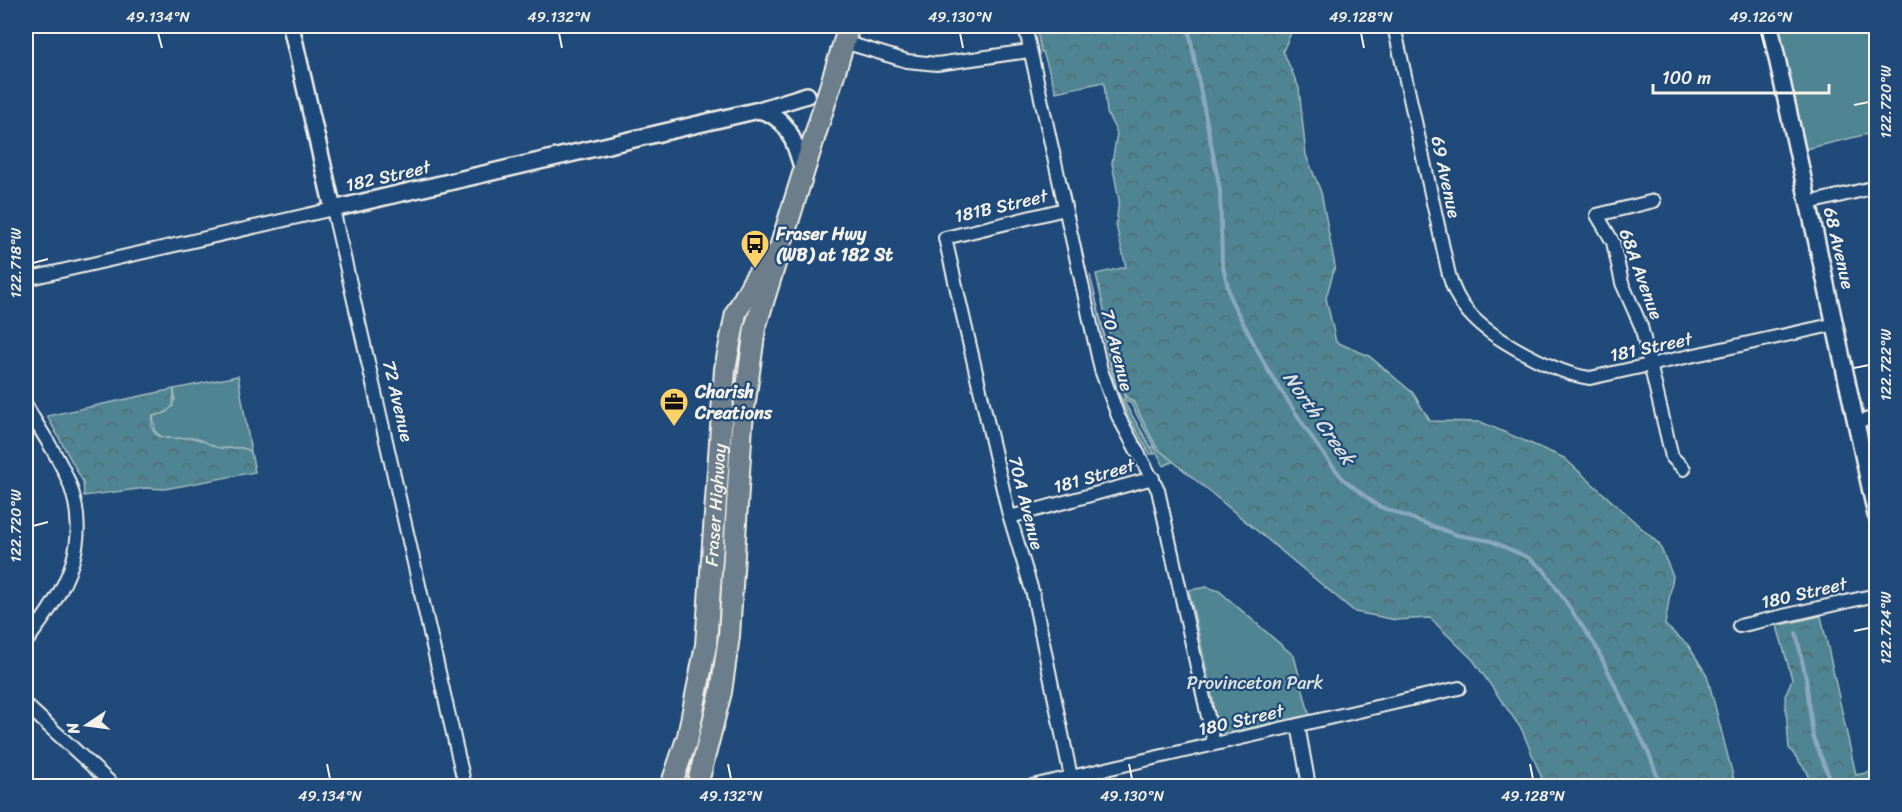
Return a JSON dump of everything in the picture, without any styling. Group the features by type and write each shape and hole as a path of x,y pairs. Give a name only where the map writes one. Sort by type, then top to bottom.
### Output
{"main road":[{"name":"Fraser Highway","path":"697,786 716,713 729,636 748,364 755,328 847,34"},
{"name":"Fraser Highway","path":"672,786 690,726 706,645 725,369 736,313 784,232"}],"street":[{"name":"72 Avenue","path":"291,26 465,786"},
{"name":"70 Avenue","path":"1025,26 1108,394 1153,478 1214,744"},
{"name":"69 Avenue","path":"1394,26 1449,275 1459,300 1484,327"},
{"name":"68 Avenue","path":"1770,26 1858,422 1876,515"},
{"path":"847,34 907,61 937,64 1029,51"},
{"name":"182 Street","path":"26,279 759,110 807,95"},
{"path":"759,110 770,113 781,120 793,138 803,170"},
{"path":"1809,203 1876,187"},
{"name":"68A Avenue","path":"1654,201 1597,215 1612,242 1622,283 1641,326 1672,457 1684,470"},
{"name":"181B Street","path":"945,238 1065,209"},
{"name":"70A Avenue","path":"945,238 1010,517 1033,594 1071,777"},
{"name":"181 Street","path":"1484,327 1559,372 1573,376 1603,376 1836,324"},
{"path":"26,405 68,481 75,507 77,532 74,560 65,583 55,603 26,642"},
{"path":"1858,422 1876,417"},
{"name":"181 Street","path":"1010,517 1153,478"},
{"name":"180 Street","path":"1738,626 1876,595"},
{"name":"180 Street","path":"1032,786 1459,688"},
{"path":"26,705 114,786"},
{"path":"1298,725 1309,786"}],"green space":[{"path":"1062,26 1294,26 1283,51 1299,88 1306,155 1321,192 1335,266 1326,298 1336,342 1369,356 1413,393 1430,421 1481,422 1564,458 1659,544 1673,576 1665,625 1688,645 1707,675 1734,780 1742,786 1545,786 1522,730 1473,660 1430,618 1396,620 1355,612 1157,448 1133,401 1126,397 1120,382 1096,274 1126,267 1116,225 1119,200 1112,163 1117,133 1107,113 1104,82 1056,92 1043,52 1041,52 1037,31"},
{"path":"1778,26 1876,26 1876,132 1806,149"},
{"path":"1090,275 1118,392 1155,454 1150,454 1128,416 1114,383"},
{"path":"238,376 251,452 239,448 218,448 189,438 164,438 155,431 153,416 175,400 174,389"},
{"path":"1120,382 1126,397 1133,401 1157,448 1174,461 1164,466 1131,404 1125,400"},
{"path":"174,389 173,406 165,413 153,416 154,432 165,438 193,438 220,448 247,450 251,452 255,472 165,489 146,488 84,496 83,482 47,416"},
{"name":"Provinceton Park","path":"1207,587 1219,591 1294,656 1310,717 1235,734 1219,729 1212,715 1214,704 1189,590"},
{"path":"1821,616 1856,775 1876,771 1876,786 1807,786 1808,773 1789,748 1785,696 1792,679 1777,626"}],"waterway":[{"name":"North Creek","path":"1188,26 1220,190 1222,262 1231,300 1269,372 1316,444 1343,479 1378,506 1457,535 1491,541 1529,558 1544,570 1595,645 1649,754 1661,786"},
{"path":"1796,633 1806,678 1813,737 1833,786"}],"place":[{"name":"Fraser Hwy (WB) at 182 St","path":"755,270"},
{"name":"Charish Creations","path":"674,428"}]}
